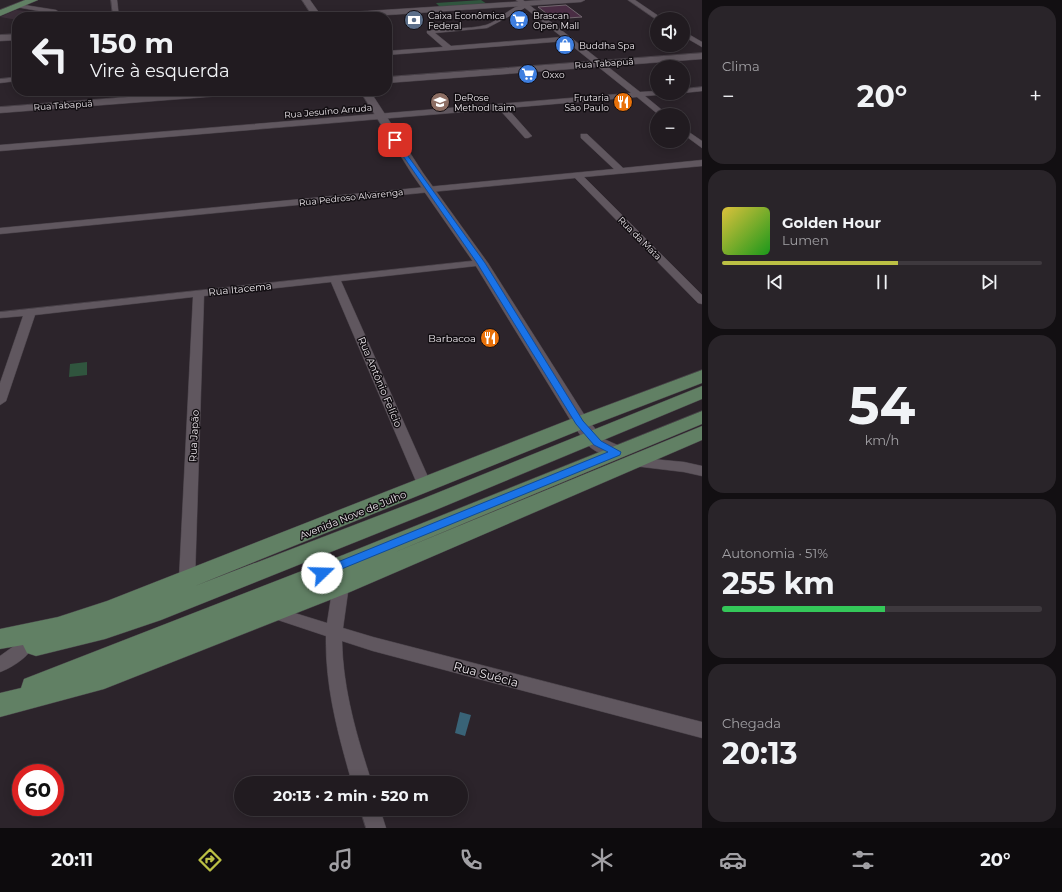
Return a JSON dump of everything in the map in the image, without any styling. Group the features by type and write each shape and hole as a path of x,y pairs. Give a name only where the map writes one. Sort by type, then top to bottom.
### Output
{"main road":[{"path":"0,6 33,0"},
{"path":"0,10 19,2"},
{"path":"0,13 19,2"},
{"name":"Avenida Nove de Julho","path":"0,651 24,648 106,629 152,613 430,504 585,429 702,376"},
{"name":"Avenida Nove de Julho","path":"0,639 44,631 81,620 425,486 585,429 702,392"},
{"path":"4,706 94,681 341,585 624,457 702,417"},
{"path":"4,706 39,684 73,670 624,457 658,451 702,432"}],"street":[{"path":"114,0 115,12"},
{"path":"306,0 314,12"},
{"path":"392,12 581,0"},
{"path":"631,0 650,12"},
{"path":"19,2 56,11"},
{"path":"521,4 655,108"},
{"path":"449,48 429,32 486,27 499,22 521,4"},
{"path":"0,38 12,37"},
{"path":"690,37 702,45"},
{"path":"392,52 566,39"},
{"name":"Rua Tabapuã","path":"392,80 702,56"},
{"path":"0,81 12,80"},
{"path":"690,90 702,89"},
{"name":"Rua Jesuíno Arruda","path":"0,148 502,107 650,93"},
{"name":"Rua Tabapuã","path":"0,110 146,96"},
{"path":"368,96 429,190 481,263 585,429 597,443 624,457 702,471"},
{"path":"502,107 528,136"},
{"path":"584,136 621,171"},
{"path":"690,136 702,145"},
{"name":"Rua Pedroso Alvarenga","path":"0,231 702,163"},
{"name":"Rua da Mata","path":"578,176 702,301"},
{"name":"Rua Itacema","path":"0,315 481,263"},
{"name":"Rua Antônio Felício","path":"335,279 425,486"},
{"name":"Rua Japão","path":"188,579 199,293"},
{"path":"0,401 30,312"},
{"path":"658,451 684,467"},
{"path":"341,585 334,632 337,691 344,724 360,776"},
{"name":"Rua Suécia","path":"272,612 334,632 702,730"},
{"path":"0,665 24,648"},
{"path":"372,816 376,828"}],"shaded area":[{"path":"16,10 35,12 12,12 12,19 0,17"}],"green space":[{"path":"481,0 487,4 440,7 436,3"},
{"path":"87,362 87,375 69,377 70,364"}],"water":[{"path":"460,712 471,715 465,736 455,733"}],"building":[{"path":"566,5 582,17 554,19 538,7"}],"place":[{"name":"Caixa Econômica Federal","path":"414,20"},
{"name":"Brascan Open Mall","path":"519,20"},
{"name":"Buddha Spa","path":"565,45"},
{"name":"Oxxo","path":"528,74"},
{"name":"DeRose Method Itaim","path":"440,102"},
{"name":"Frutaria São Paulo","path":"623,102"},
{"name":"Barbacoa","path":"490,338"}],"route":[{"path":"322,573 616,452 597,443 580,422 481,263 395,140"}]}
